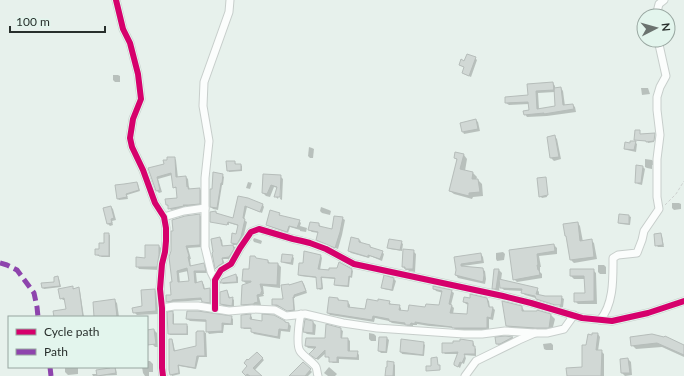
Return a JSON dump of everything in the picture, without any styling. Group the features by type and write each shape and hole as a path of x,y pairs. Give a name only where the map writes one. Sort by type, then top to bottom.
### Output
{"street":[{"path":"116,0 123,29 130,43 138,74 141,99 133,119 130,138 132,148 155,203 164,217 166,241 160,275 163,376"},
{"path":"215,309 215,280 211,272 204,247 205,178 208,141 203,106 204,82 229,12 230,0"},
{"path":"658,8 659,4 664,0"},
{"path":"600,320 608,308 612,290 613,258 637,253 644,231 659,209 657,197 657,159 660,135 657,97 666,76 660,48"},
{"path":"164,217 184,211 205,208"},
{"path":"215,280 221,270 231,264 251,232 259,229 310,243 326,249 354,264 510,298 582,318 612,321 648,313 684,301"},
{"path":"162,308 174,306 198,306 229,311 252,309 274,310 286,316 305,314 343,323 377,328 464,334 482,334 505,331 547,333 564,330 574,316"},
{"path":"301,314 298,327 299,350 316,366 318,376"},
{"path":"465,376 476,361 535,333"}],"path":[{"path":"659,209 676,194 684,181"}],"building":[{"path":"467,54 476,57 469,76 462,73 464,67 459,65 461,59 464,61"},
{"path":"553,82 554,90 536,91 537,109 555,106 554,88 561,87 563,105 573,104 574,109 544,114 524,115 523,111 529,110 528,102 505,103 505,97 528,95 527,84"},
{"path":"476,119 478,129 462,132 460,123"},
{"path":"635,130 640,130 640,134 655,133 654,141 646,142 634,140"},
{"path":"555,135 559,157 550,158 547,137"},
{"path":"630,141 636,141 634,150 624,149 625,142 630,143"},
{"path":"455,152 464,154 460,169 473,172 472,179 478,179 480,192 469,193 469,196 449,191 457,159 454,158"},
{"path":"167,157 175,157 176,177 186,176 187,187 189,187 188,189 200,188 200,204 183,205 184,206 168,209 165,199 177,198 176,187 173,188 171,173 157,177 160,190 156,191 148,168 164,164 163,160 167,160"},
{"path":"226,161 235,161 235,164 241,164 241,170 227,171"},
{"path":"636,165 643,166 641,183 635,183"},
{"path":"213,172 223,174 217,208 210,207 210,189 212,189"},
{"path":"263,174 281,175 280,197 274,197 277,187 271,185 267,194 262,193"},
{"path":"546,177 548,195 539,197 537,178"},
{"path":"137,182 139,190 126,194 127,197 117,199 115,185"},
{"path":"238,196 263,204 260,212 245,206 243,218 245,219 241,237 237,244 231,243 232,233 236,234 238,225 228,222 227,225 210,222 210,212 216,211 216,213 233,218"},
{"path":"111,206 114,218 111,219 112,223 107,224 103,208"},
{"path":"270,210 280,213 279,215 300,220 297,228 289,226 287,232 266,225"},
{"path":"200,214 200,245 186,246 190,266 204,263 206,271 194,271 195,283 202,281 204,289 210,288 210,303 202,302 201,298 172,300 166,302 166,295 171,295 170,282 172,282 169,257 171,251 171,231 173,231 172,220","holes":["187,268 189,281 178,282 177,271"]},
{"path":"619,214 629,215 629,224 618,223"},
{"path":"334,216 343,217 335,248 316,240 318,232 308,230 310,222 319,223 319,226 332,229"},
{"path":"578,222 580,241 592,239 594,257 570,260 563,224"},
{"path":"104,233 109,233 109,256 95,255 95,249 99,249 99,243 104,243"},
{"path":"661,233 663,245 655,246 654,234"},
{"path":"220,237 222,246 233,245 234,249 229,257 222,258 223,263 215,269 211,239"},
{"path":"351,237 359,239 359,242 370,245 370,247 383,251 380,259 348,251"},
{"path":"389,239 402,241 400,250 387,248"},
{"path":"554,244 555,251 537,254 537,265 540,275 513,280 509,250"},
{"path":"145,245 159,245 157,267 136,267 136,257 145,258"},
{"path":"403,249 414,250 413,269 405,269 405,267 402,267"},
{"path":"304,251 321,255 318,269 329,270 329,268 337,268 339,262 352,269 351,277 349,276 348,286 334,285 335,278 321,277 322,288 317,289 316,277 298,275 299,263 303,263"},
{"path":"481,253 482,261 461,264 461,266 483,268 483,282 455,275 456,270 454,257"},
{"path":"282,254 293,255 291,263 281,262"},
{"path":"250,256 268,260 268,263 278,263 277,285 260,284 262,291 261,294 257,295 258,302 254,304 241,305 242,285 251,282 242,281 243,269 249,269"},
{"path":"494,269 499,269 496,289 492,289"},
{"path":"570,269 594,269 594,301 574,302 574,293 585,293 584,276 570,276"},
{"path":"236,274 237,282 220,283 222,279"},
{"path":"384,275 394,278 392,290 381,288"},
{"path":"58,276 60,286 42,288 41,283 54,282 54,277"},
{"path":"499,279 538,288 536,294 545,296 562,296 561,305 555,305 536,299 535,296 521,293 522,289 500,288"},
{"path":"302,281 306,291 294,295 294,310 287,311 277,305 272,305 272,299 283,299 281,285 289,285"},
{"path":"73,286 73,289 79,287 83,316 54,316 53,311 66,309 64,298 60,299 58,289"},
{"path":"433,286 452,290 449,304 452,305 450,313 467,314 468,303 463,302 464,297 470,298 470,294 487,298 489,307 493,307 491,318 487,317 487,328 452,328 415,322 415,324 411,323 410,325 405,325 405,323 389,321 389,319 373,316 372,320 327,313 329,297 348,301 348,307 365,309 367,299 390,301 389,304 400,305 399,310 408,311 409,305 425,307 426,304 439,305 442,291 433,289"},
{"path":"155,289 156,311 133,313 132,308 142,306 141,290"},
{"path":"227,290 229,298 233,297 232,306 220,304 220,292"},
{"path":"115,299 117,316 94,316 93,302"},
{"path":"502,301 522,306 522,311 537,310 551,314 549,328 506,326"},
{"path":"173,311 173,324 187,324 187,334 168,334 167,312"},
{"path":"187,311 198,311 232,316 231,324 222,323 222,331 206,332 206,320 186,319"},
{"path":"251,314 250,319 262,321 262,314 274,315 289,323 288,330 279,329 278,337 251,332 251,328 241,328 241,315"},
{"path":"305,319 313,321 313,333 303,332"},
{"path":"326,324 341,328 341,338 348,338 348,351 358,351 357,358 337,357 337,362 329,362 329,357 325,357 325,350 316,359 309,354 316,347 305,346 306,338 325,338"},
{"path":"154,329 156,344 148,345 148,330"},
{"path":"197,331 204,331 205,356 197,356 195,368 178,365 179,373 170,375 169,339 172,339 174,351 196,346"},
{"path":"592,333 598,333 596,350 602,350 601,376 567,376 566,368 582,367 582,345 586,345 588,334 592,335"},
{"path":"652,334 665,336 684,345 684,355 657,343 631,346 630,337"},
{"path":"379,337 387,337 386,352 378,351"},
{"path":"495,337 513,337 500,344 496,344"},
{"path":"401,339 424,342 423,355 400,352"},
{"path":"460,339 473,341 473,346 475,346 475,354 464,354 465,356 462,363 460,362 458,367 454,365 454,363 458,352 442,353 442,343 453,343 453,341 460,341"},
{"path":"257,352 263,358 253,368 262,376 250,376 247,374 246,376 242,372 247,366 244,363"},
{"path":"437,357 440,370 426,371 426,366 431,366 431,358"},
{"path":"628,358 630,373 621,373 620,359"},
{"path":"387,361 394,362 393,376 385,376"},
{"path":"303,362 311,369 305,376 289,376"},
{"path":"115,368 116,373 97,376 96,370"}],"marked path":[{"path":"0,263 17,270 34,293 38,316"},
{"path":"50,368 51,376"}],"cycle path":[{"path":"116,0 123,29 130,43 138,74 141,99 133,119 130,138 132,147 143,170 155,203 164,217 166,228 165,252 162,264 160,289 162,308 163,376"},
{"path":"215,309 215,280 221,270 231,264 251,232 259,229 310,243 326,249 354,264 503,296 582,318 612,321 648,313 684,301"}]}
